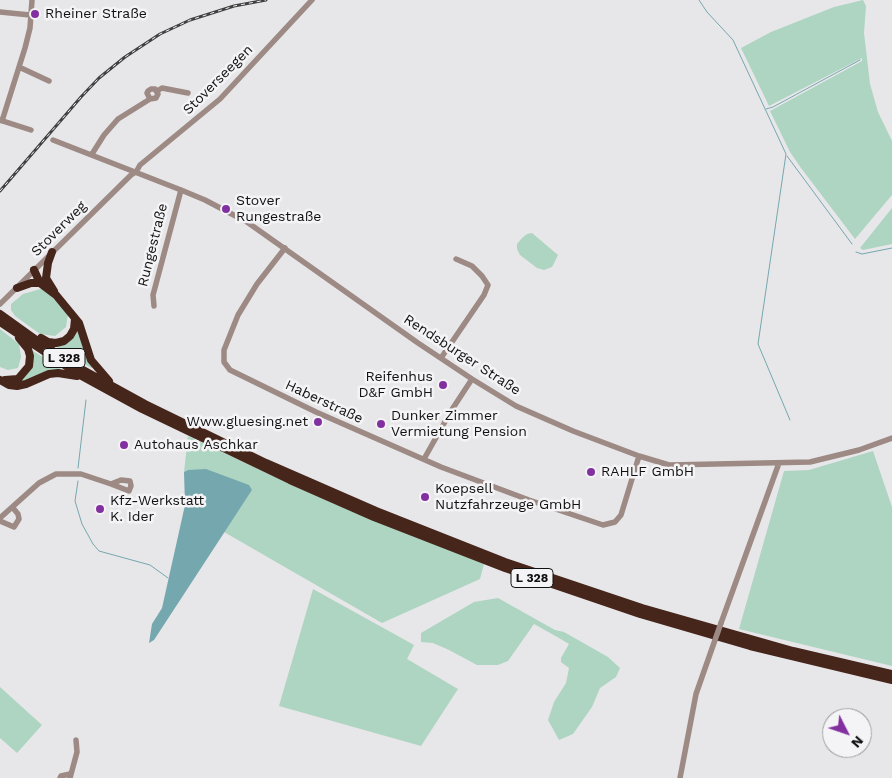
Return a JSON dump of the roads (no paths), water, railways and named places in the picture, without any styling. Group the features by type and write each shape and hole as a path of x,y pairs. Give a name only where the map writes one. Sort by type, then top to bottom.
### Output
{"highway":[{"path":"43,281 52,252"},
{"path":"34,270 40,272 43,281 79,323 91,360 115,388"},
{"path":"17,288 43,281"},
{"name":"L 328","path":"0,314 14,328 104,388 187,432 374,517 505,568 574,592 703,632 789,656 892,680"},
{"path":"14,328 48,342 56,343 64,341 70,336 74,329 75,319"},
{"name":"L 328","path":"0,322 14,328 115,388 176,420 318,486 427,532 505,562 683,620 793,651 892,674"},
{"path":"0,380 18,379 29,366 30,356 28,349 14,328"},
{"path":"0,380 9,385 18,386 58,372 75,376 104,388"}],"street":[{"path":"31,130 1,120 30,28 32,0"},
{"name":"Stoverseegen","path":"136,172 140,165 220,99 312,0"},
{"path":"0,12 30,16"},
{"path":"18,67 49,81"},
{"path":"92,154 104,135 118,119 156,98 157,90 162,88 188,93"},
{"name":"Rendsburger Straße","path":"53,140 205,200 247,222 441,358 516,406 639,456 669,465 810,462 858,450 892,438"},
{"name":"Stoverweg","path":"0,304 136,172"},
{"name":"Rungestraße","path":"154,306 153,295 180,190"},
{"name":"Haberstraße","path":"285,248 257,284 238,315 224,350 224,362 230,370 309,409 424,459 529,500 603,526 614,522 621,515 639,456"},
{"path":"441,358 484,295 488,285 472,266 456,259"},
{"path":"424,459 451,411 472,379"},
{"path":"680,778 696,694 779,463"},
{"path":"13,508 18,514 19,519 14,527 0,520 39,483 56,474 81,474 111,484"},
{"path":"60,778 61,776 70,776 77,752 76,740"}],"water":[{"path":"206,469 249,485 252,490 154,640 149,643 152,624 162,608 185,505 184,472"}],"waterway":[{"path":"699,0 707,12 733,40 786,154 758,344 790,420"},
{"path":"766,109 860,60"},
{"path":"787,156 852,244"},
{"path":"856,252 862,254 892,248"},
{"path":"78,468 86,400"},
{"path":"78,481 75,501 82,524 99,551 150,565 168,578"}],"railway":[{"path":"0,191 81,97 99,78 125,57 160,34 190,20 234,6 266,0"}],"place":[{"name":"Rheiner Straße","path":"35,14"},
{"name":"Stover Rungestraße","path":"226,209"},
{"name":"Reifenhus D&F GmbH","path":"443,385"},
{"name":"Www.gluesing.net","path":"318,422"},
{"name":"Dunker Zimmer Vermietung Pension","path":"381,424"},
{"name":"Autohaus Aschkar","path":"124,445"},
{"name":"RAHLF GmbH","path":"591,472"},
{"name":"Koepsell Nutzfahrzeuge GmbH","path":"425,497"},
{"name":"Kfz-Werkstatt K. Ider","path":"100,509"}]}
